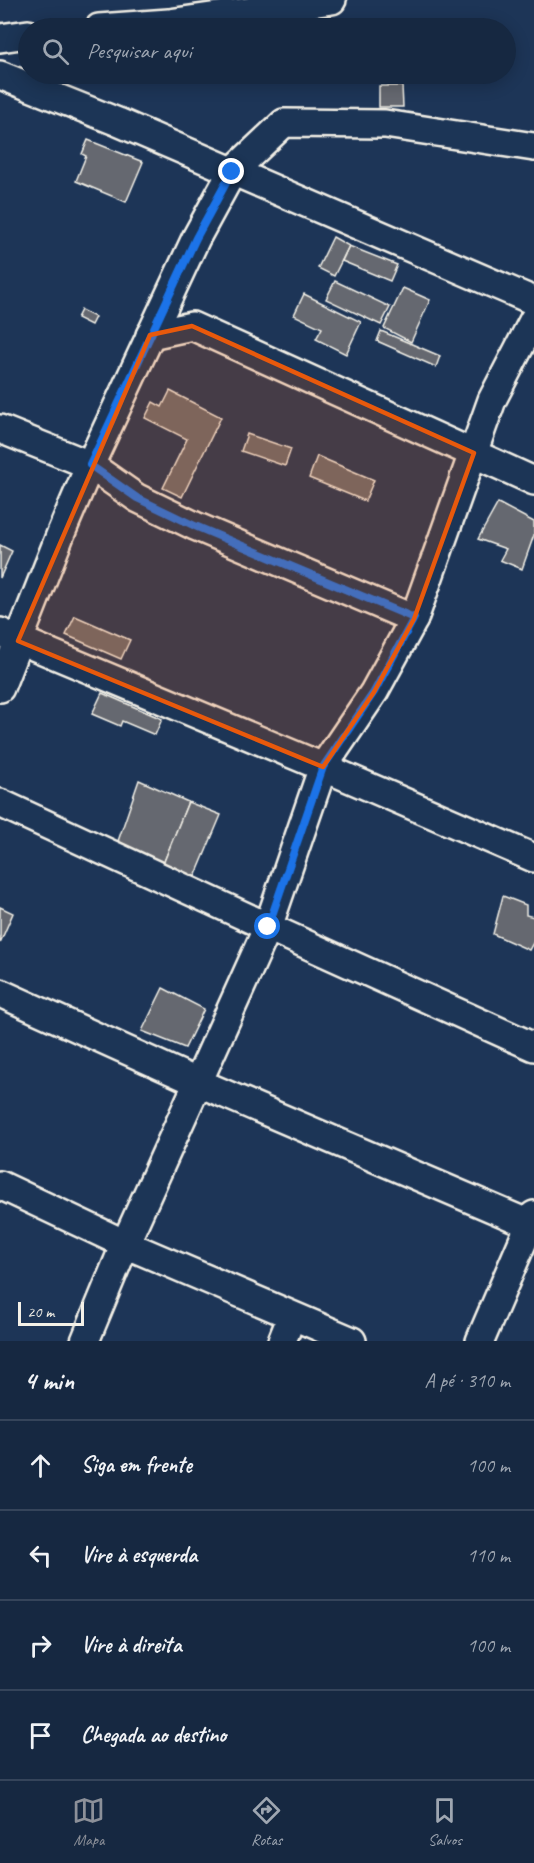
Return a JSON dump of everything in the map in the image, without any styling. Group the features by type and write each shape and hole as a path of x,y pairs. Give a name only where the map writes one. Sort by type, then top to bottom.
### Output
{"street":[{"path":"204,18 332,0"},
{"path":"0,38 18,35"},
{"path":"0,75 18,82"},
{"path":"23,84 118,122 534,301"},
{"path":"0,688 9,636 196,238 232,172 284,123 385,124 534,147"},
{"path":"84,1341 124,1244 268,927 323,767 374,692 414,618 492,400 534,319"},
{"path":"150,335 192,326 534,481"},
{"path":"0,429 90,465 147,503 414,618"},
{"path":"9,636 534,858"},
{"path":"0,802 268,927 534,1047"},
{"path":"0,993 197,1082 533,1222 480,1341"},
{"path":"0,1185 124,1244 352,1341"},
{"path":"282,1341 292,1316"}],"highlighted area":[{"path":"192,326 474,453 414,619 374,692 323,767 18,641 150,335"}],"building":[{"path":"379,86 402,86 403,107 379,107"},
{"path":"88,140 143,162 126,202 76,181 86,156 82,154"},
{"path":"333,237 349,246 334,276 318,268"},
{"path":"349,246 397,265 390,281 342,261"},
{"path":"335,281 390,307 381,325 326,299"},
{"path":"403,288 430,300 411,342 384,328"},
{"path":"304,294 361,322 346,354 316,339 322,328 294,315"},
{"path":"81,310 95,317 91,325 77,318"},
{"path":"381,331 440,356 436,367 377,341"},
{"path":"170,391 221,417 182,497 163,488 187,439 145,418 153,402 162,407"},
{"path":"247,434 291,449 285,466 241,451"},
{"path":"317,456 374,480 365,501 309,478"},
{"path":"498,503 534,522 534,535 522,569 500,560 506,549 478,539"},
{"path":"0,545 12,551 0,578"},
{"path":"75,616 130,640 121,659 66,635"},
{"path":"102,693 162,719 155,735 122,721 120,726 92,714"},
{"path":"139,780 188,802 163,864 117,844"},
{"path":"188,802 221,815 195,877 163,864"},
{"path":"503,896 526,905 526,915 534,917 534,941 529,950 493,934"},
{"path":"0,907 13,913 0,943"},
{"path":"163,988 204,1009 185,1048 142,1031"}],"route":[{"path":"232,172 196,238 90,465 137,498 195,526 414,618 374,692 323,767 268,927"}]}
